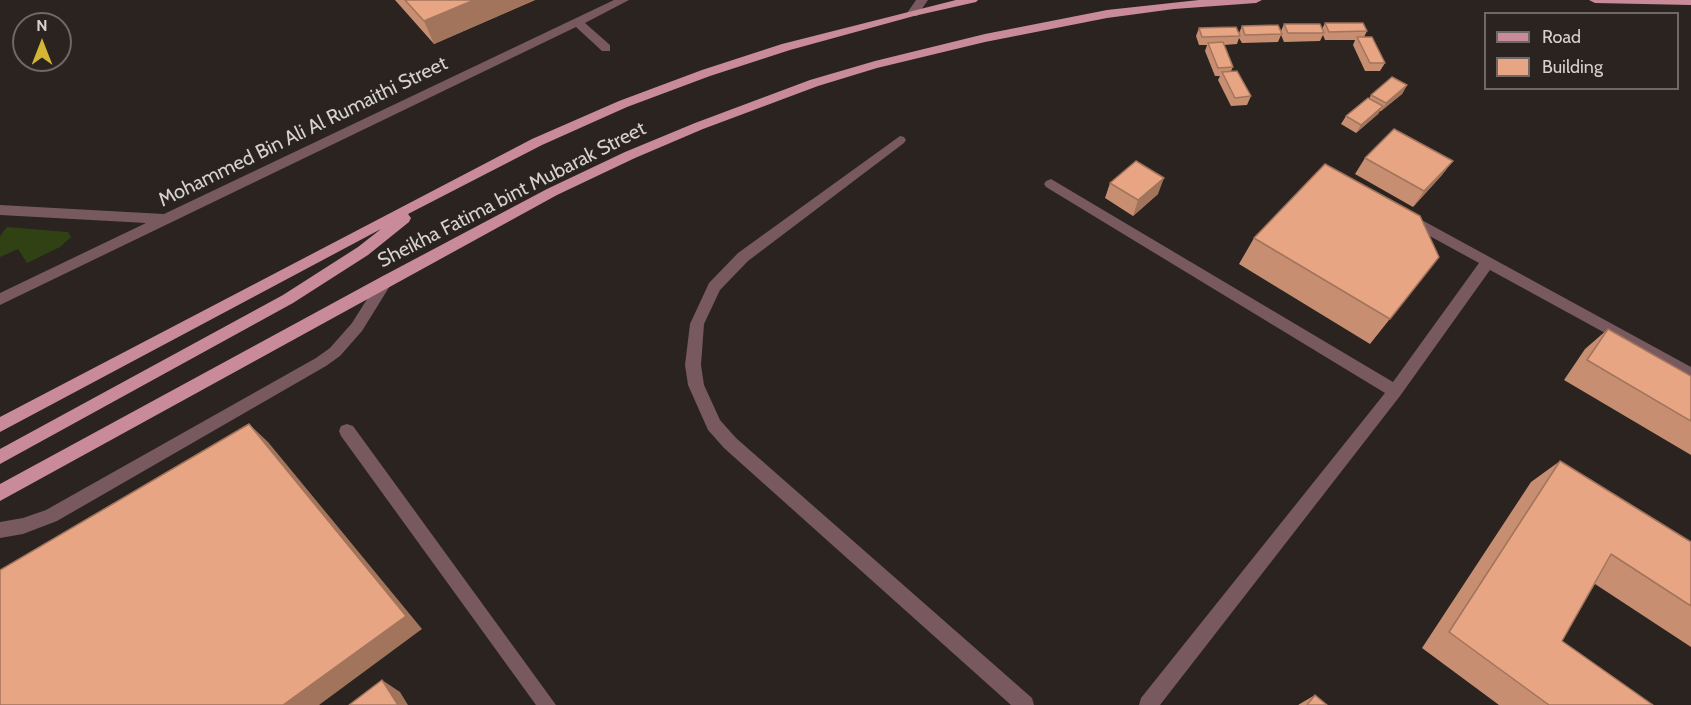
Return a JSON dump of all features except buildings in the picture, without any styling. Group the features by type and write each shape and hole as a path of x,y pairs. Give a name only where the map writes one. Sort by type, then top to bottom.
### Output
{"main road":[{"name":"Sheikha Fatima bint Mubarak Street","path":"0,425 424,200 537,142 623,104 705,73 786,47 913,13 972,0"},
{"name":"Sheikha Fatima bint Mubarak Street","path":"0,493 386,281 542,198 630,155 814,83 932,50 1042,25 1174,5 1256,0"},
{"path":"1595,0 1691,2"},
{"path":"0,457 328,275 387,232 424,200"}],"street":[{"name":"Mohammed Bin Ali Al Rumaithi Street","path":"0,298 622,0"},
{"path":"913,13 922,0"},
{"path":"577,22 606,48"},
{"path":"900,140 743,257 714,287 697,324 693,365 696,385 714,425 730,443 1025,705"},
{"path":"1051,184 1395,391"},
{"path":"0,210 165,219"},
{"path":"1395,211 1691,374"},
{"path":"1148,705 1395,391 1488,262"},
{"path":"0,530 24,526 51,516 321,362 347,340 386,281"},
{"path":"347,431 547,705"}],"green space":[{"path":"7,227 68,232 71,237 60,247 27,263 18,249 0,257 0,236"}]}
